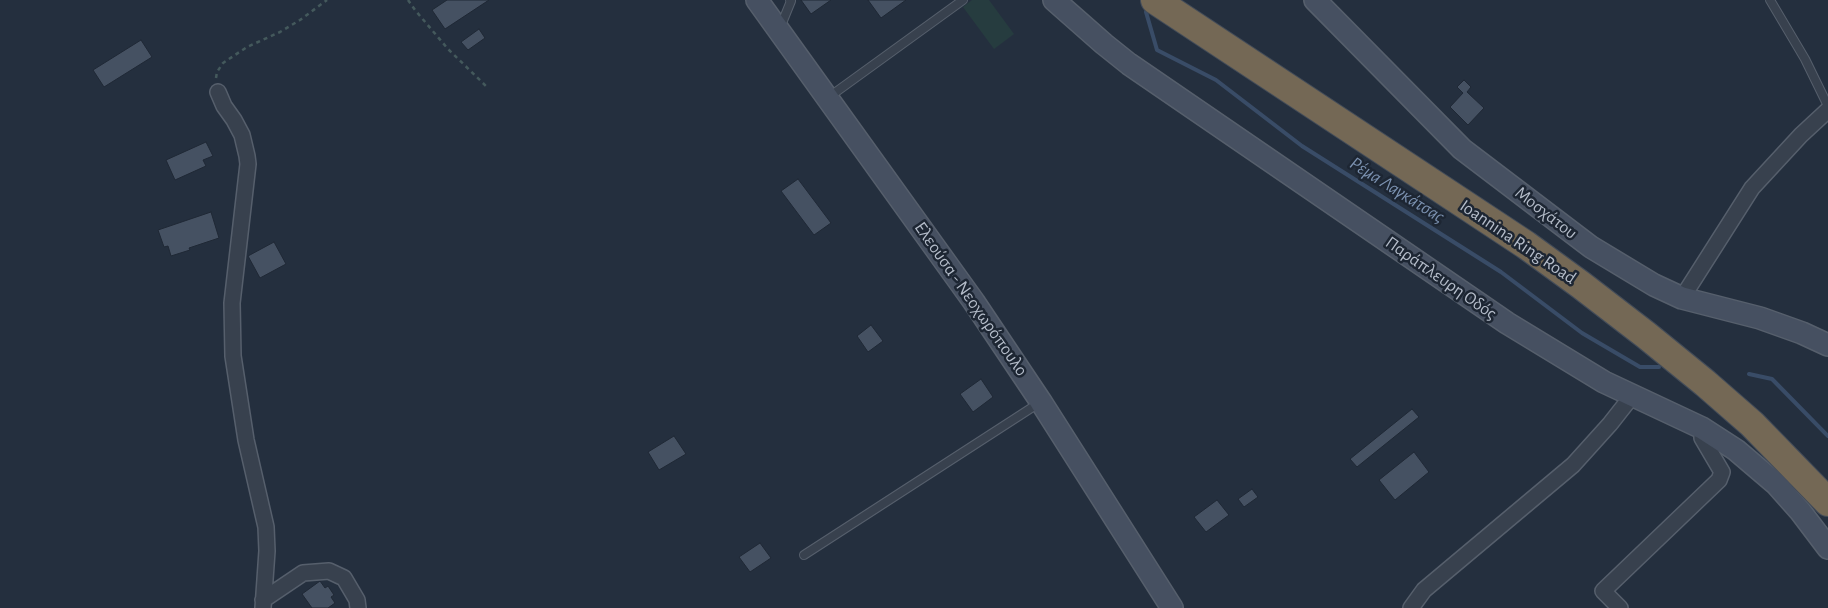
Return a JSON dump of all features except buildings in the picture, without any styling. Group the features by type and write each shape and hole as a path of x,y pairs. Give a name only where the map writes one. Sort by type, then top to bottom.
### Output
{"highway":[{"name":"Ioannina Ring Road","path":"1155,0 1526,245 1581,285 1646,334 1752,424 1828,502"}],"street":[{"name":"Ελεούσα - Νεοχωρόπουλο","path":"757,0 974,302 1041,402 1172,608"},
{"name":"Παράπλευρη Οδός","path":"1054,0 1129,64 1507,323 1570,362 1632,396 1702,428 1736,450 1763,472 1800,511 1828,548"},
{"name":"Μοσχάτου","path":"1315,0 1462,149 1591,247 1654,285 1682,298 1760,318 1802,333 1828,345"},
{"path":"218,92 242,136 248,164 232,303 233,356 246,440 266,528 267,551 263,604"},
{"path":"1682,298 1752,188 1828,110"},
{"path":"1410,608 1424,590 1572,465 1610,424 1632,396"},
{"path":"1620,608 1603,591 1720,480 1722,472 1702,438 1702,428"},
{"path":"263,604 303,573 328,571 344,578 357,600 358,608"}],"lane":[{"path":"779,30 791,2 790,0"},
{"path":"828,98 963,0"},
{"path":"1770,0 1805,59 1828,106"},
{"path":"804,555 1041,402"}],"path":[{"path":"218,92 217,72 223,63 247,47 280,32 327,0"},
{"path":"408,0 448,49 487,87"}],"green space":[{"path":"972,0 989,0 1014,34 994,49 963,7"}],"waterway":[{"name":"Ρέμα Λαγκάτσας","path":"1146,12 1157,50 1216,80 1302,146 1501,272 1582,333 1640,367 1659,367"},
{"name":"Ρέμα Λαγκάτσας","path":"1749,374 1772,379 1828,436"}]}
